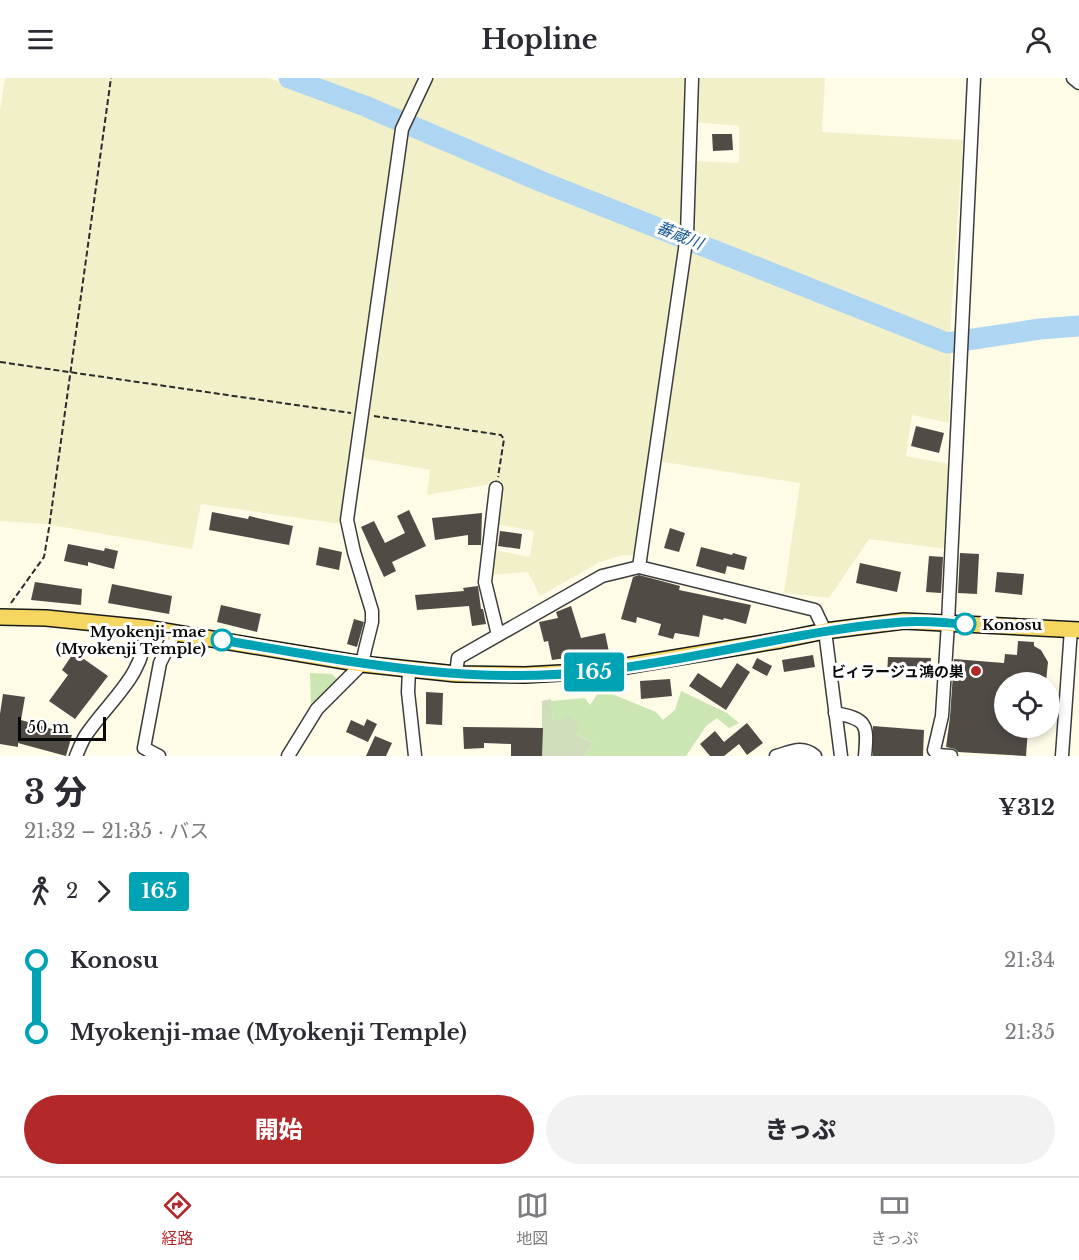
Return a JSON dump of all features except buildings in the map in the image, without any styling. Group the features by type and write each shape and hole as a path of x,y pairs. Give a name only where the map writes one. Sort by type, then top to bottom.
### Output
{"main road":[{"path":"3,617 46,618 146,628 409,670 456,674 525,675 596,672 825,631 904,621 1075,629"}],"street":[{"path":"288,756 317,709 362,664 372,622 372,611 347,520 404,123 426,78"},
{"path":"639,567 686,240 692,78"},
{"path":"951,756 938,755 934,750 942,716 948,623 974,78"},
{"path":"1073,78 1079,83"},
{"path":"496,488 485,582 498,635"},
{"path":"456,674 458,658 602,576 639,567 815,610 825,631 841,756"},
{"path":"76,756 85,736 117,698 137,668 146,645 146,628"},
{"path":"1062,756 1075,629"},
{"path":"159,756 144,748 160,663 175,633"},
{"path":"409,670 408,692 415,756"},
{"path":"835,713 855,717 862,722 866,729 866,751"},
{"path":"776,756 800,749 815,756"}],"path":[{"path":"3,617 44,557 111,78"},
{"path":"0,362 501,435 504,439 496,488"}],"shaded area":[{"path":"5,78 269,78 397,126 353,456 341,524 201,504 192,549 45,524 0,521 0,110"},
{"path":"314,78 419,78 401,114"},
{"path":"433,78 689,78 683,233 413,118"},
{"path":"696,78 825,78 822,132 963,140 950,334 934,333 692,233 693,161 739,163 739,126 695,122"},
{"path":"408,131 683,243 636,555 623,555 600,562 540,596 528,572 490,575 494,550 530,557 534,531 495,524 503,482 427,495 430,470 362,458"},
{"path":"689,248 919,343 951,347 949,423 912,415 906,456 949,464 947,549 869,539 829,598 784,593 800,483 657,461"}],"green space":[{"path":"310,673 332,674 339,681 311,706"},
{"path":"615,684 612,694 656,712 663,720 675,710 681,691 727,713 739,723 729,728 717,718 706,726 686,756 585,756 593,743 576,734 560,720 553,721 551,701 585,698 590,705 598,693"},
{"path":"551,699 553,720 560,720 566,715 580,724 576,734 593,743 585,756 542,756 542,701"}],"waterway":[{"name":"蕃蔵川","path":"289,78 365,106 540,181 947,343 1040,329 1079,326"}],"bus line":[{"name":"165","path":"222,640 409,670 456,674 525,675 596,672 825,631 904,621 965,624"}],"place":[{"name":"Konosu","path":"965,624"},
{"name":"Myokenji-mae (Myokenji Temple)","path":"222,640"},
{"name":"ビィラージュ鴻の巣","path":"976,671"}]}
